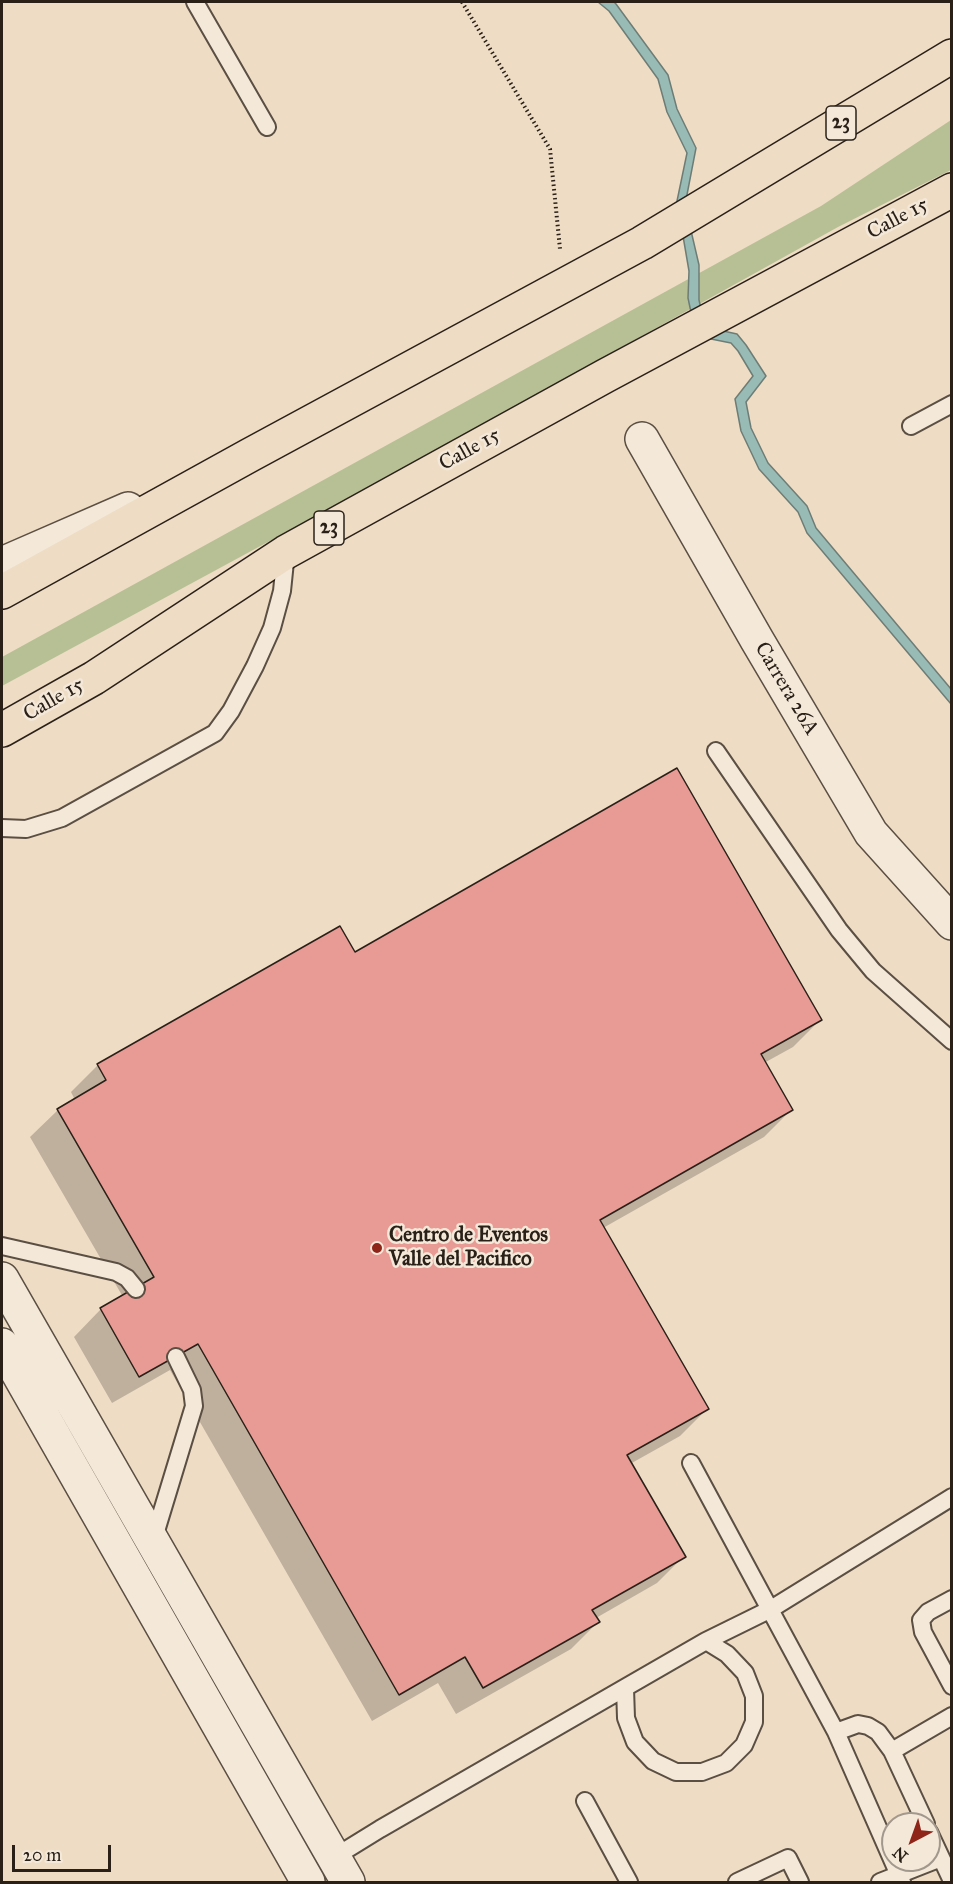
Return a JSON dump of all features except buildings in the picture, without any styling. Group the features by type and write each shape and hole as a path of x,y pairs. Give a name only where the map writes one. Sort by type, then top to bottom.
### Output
{"main road":[{"name":"23","path":"2,592 642,243 951,56"},
{"name":"Calle 15","path":"2,730 94,678 286,552 667,342 951,190"}],"street":[{"name":"Carrera 26A","path":"642,439 871,833 951,923"},
{"path":"2,564 250,455"},
{"path":"2,1345 305,1878 340,1870 121,1487 4,1290"},
{"path":"91,1502 121,1487"}],"lane":[{"path":"195,2 267,127"},
{"path":"911,426 951,404"},
{"path":"2,828 26,828 62,818 215,733 231,711 272,628 282,591 286,552"},
{"path":"716,751 839,930 873,971 951,1041"},
{"path":"2,1246 116,1272 126,1278 136,1289"},
{"path":"152,1542 194,1406 192,1390 176,1357"},
{"path":"691,1463 836,1732 881,1828"},
{"path":"340,1870 380,1829 706,1641 771,1609 951,1497"},
{"path":"951,1599 928,1612 921,1620 923,1632 951,1686"},
{"path":"626,1688 626,1718 635,1742 653,1761 676,1772 702,1772 726,1763 744,1745 754,1722 754,1696 745,1673 727,1654 706,1641"},
{"path":"892,1752 951,1716"},
{"path":"836,1732 858,1724 868,1726 878,1732 892,1752 920,1812"},
{"path":"585,1801 629,1882"},
{"path":"737,1882 788,1858 800,1882"},
{"path":"941,1858 951,1881"},
{"path":"880,1882 901,1879 914,1872"}],"path":[{"path":"462,2 550,149 563,285"}],"green space":[{"path":"951,120 951,170 838,227 397,472 2,686 2,657 821,206"}],"water":[{"path":"598,2 616,4 668,75 677,109 696,148 685,205 699,265 699,300 705,327 737,334 766,376 746,402 751,428 768,463 807,506 816,528 951,689 951,704 807,533 798,512 759,469 741,431 735,399 753,376 731,343 696,336 688,298 689,271 677,201 687,153 667,112 658,79 609,11"}],"place":[{"name":"Centro de Eventos Valle del Pacifico","path":"377,1248"}]}
